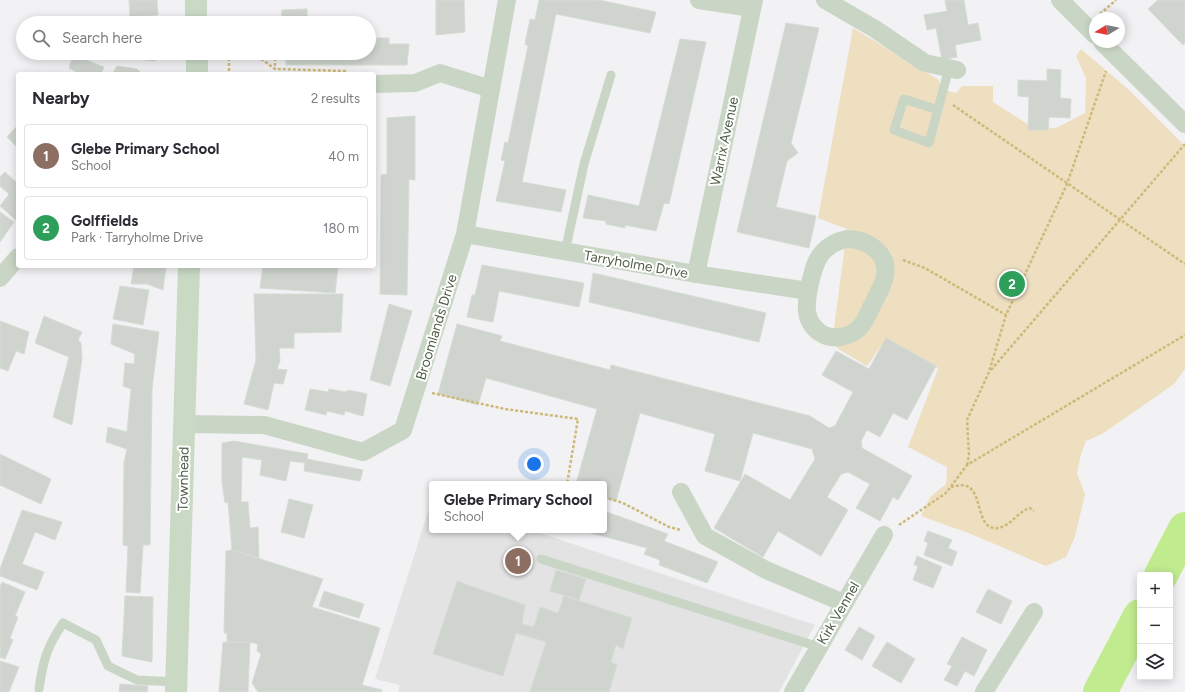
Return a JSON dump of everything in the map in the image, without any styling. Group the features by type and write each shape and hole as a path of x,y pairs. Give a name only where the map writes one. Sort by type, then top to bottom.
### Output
{"main road":[{"path":"196,0 196,16"},
{"path":"197,60 197,72"},
{"name":"Townhead","path":"176,687 189,268"}],"street":[{"name":"Broomlands Drive","path":"185,424 264,425 363,452 403,430 464,234 507,0"},
{"name":"Warrix Avenue","path":"696,274 753,4 699,0"},
{"path":"825,0 875,29 925,63 953,69"},
{"path":"1060,0 1089,29"},
{"path":"1108,48 1185,124"},
{"path":"376,84 415,83 440,73 491,89"},
{"name":"Tarryholme Drive","path":"464,234 696,274 808,291"},
{"path":"854,239 862,241 877,250 884,262 885,275 879,292 862,325 850,334 830,337 816,330 811,323 806,309 808,291 816,261 829,246 839,241 854,239"},
{"path":"0,278 16,259"},
{"path":"681,492 705,536 766,570 844,603"},
{"name":"Kirk Vennel","path":"793,692 884,535"},
{"path":"984,692 1034,612"}],"lane":[{"path":"938,110 904,100 894,130 929,143 938,110 953,69"},
{"path":"565,252 584,164 612,74"},
{"path":"541,559 819,647"},
{"path":"39,689 44,660 52,640 63,623 96,640 108,666 137,680 176,687"}],"path":[{"path":"1103,12 1116,0"},
{"path":"967,465 969,455 967,420 989,372 1006,315 1067,184 1107,48"},
{"path":"229,60 229,72"},
{"path":"263,60 275,69 346,72"},
{"path":"275,60 275,69"},
{"path":"953,69 951,93 952,104 1067,184 1122,219 1185,264"},
{"path":"989,372 1185,144"},
{"path":"884,262 902,260 925,268 1006,315"},
{"path":"884,535 946,493 967,465 1185,335"},
{"path":"417,389 505,409 578,419 568,481"},
{"path":"951,487 965,485 969,487 977,498 981,515 990,527 1003,527 1024,510 1030,508 1034,511"},
{"path":"607,498 623,502 669,527 705,536"}],"shaded area":[{"path":"853,28 939,80 941,89 956,93 962,86 993,86 993,102 1032,127 1056,128 1085,113 1086,78 1076,56 1081,49 1129,90 1185,146 1185,369 1174,384 1102,434 1086,441 1081,454 1077,474 1085,494 1075,537 1066,557 1046,566 971,534 921,516 930,497 946,484 947,467 908,447 938,369 936,366 886,339 867,366 840,350 832,343 847,229 818,218"},
{"path":"429,508 429,533 540,533 815,625 779,692 398,692 400,685 375,679"}],"building":[{"path":"129,0 157,0 158,15 130,16"},
{"path":"436,0 464,0 465,32 436,35"},
{"path":"539,0 599,0 656,12 650,33 556,14 522,182 566,190 561,212 496,201 505,161 501,160 505,142 508,143 528,46 525,44 530,19 535,20"},
{"path":"945,0 964,0 968,25 978,23 981,40 955,45 957,57 942,60 936,28 927,30 924,15 947,11"},
{"path":"1158,0 1185,0 1185,43 1183,45 1148,9"},
{"path":"307,9 307,16 282,16 282,10"},
{"path":"786,23 819,28 791,143 798,153 787,161 776,207 816,216 809,248 737,232"},
{"path":"377,38 389,38 389,44 409,44 407,65 286,65 286,60 376,60"},
{"path":"680,39 706,42 669,204 664,203 656,231 625,225 625,228 606,224 606,221 583,218 588,195 639,206"},
{"path":"71,60 86,60 104,67 102,72 76,72 69,68"},
{"path":"117,66 137,69 140,72 113,72"},
{"path":"1047,69 1061,70 1060,98 1071,99 1070,118 1049,117 1048,130 1028,130 1029,97 1018,96 1018,80 1047,81"},
{"path":"415,116 415,180 409,179 407,295 380,294 381,175 387,174 387,118"},
{"path":"16,127 16,146 7,137"},
{"path":"5,172 16,182 16,220 0,206 9,194 0,186 0,177"},
{"path":"0,212 14,222 0,242"},
{"path":"482,265 584,283 579,307 499,291 493,322 467,317 472,295 475,295"},
{"path":"134,268 166,268 163,290 147,284 131,284"},
{"path":"263,268 338,268 335,293 260,288"},
{"path":"593,273 766,313 759,342 589,302"},
{"path":"120,286 149,290 143,325 113,319"},
{"path":"254,294 343,294 341,332 294,333 294,348 279,348 280,361 277,369 287,370 283,384 274,383 268,410 244,404 256,360"},
{"path":"389,304 412,311 390,386 370,380"},
{"path":"44,316 82,332 78,340 81,343 82,359 72,425 53,417 69,357 35,343"},
{"path":"0,321 29,332 24,354 16,351 8,371 0,368"},
{"path":"113,324 159,332 152,389 150,545 143,545 140,593 126,592 128,546 123,545 124,463 127,449 106,442 108,427 127,432 131,389 123,386 125,363 134,364 135,354 111,344"},
{"path":"457,324 502,336 500,341 610,370 611,365 810,416 829,428 835,426 853,392 822,375 836,351 869,369 886,338 936,366 907,420 893,413 880,437 867,430 861,441 862,448 912,476 898,500 893,497 880,521 856,508 870,484 848,472 841,474 827,497 848,510 821,556 778,531 763,557 714,528 745,474 790,500 815,459 812,449 753,433 740,481 705,471 715,434 640,413 616,501 607,499 607,481 577,481 597,409 486,378 478,405 438,394"},
{"path":"310,389 328,392 329,389 346,392 348,390 367,394 363,416 345,411 344,415 327,411 326,415 305,410"},
{"path":"234,441 308,454 307,459 363,470 360,481 304,471 305,463 290,461 286,481 260,475 262,460 242,457 241,502 248,502 250,528 258,527 259,558 232,550 228,502 225,503 222,482 222,443"},
{"path":"0,454 51,479 41,504 0,485"},
{"path":"289,499 313,505 304,538 281,532"},
{"path":"22,510 62,522 55,540 35,532 22,564 44,572 37,590 0,576 0,569"},
{"path":"607,512 668,534 664,541 718,562 707,583 659,565 660,560 644,554 647,548 591,533 607,533"},
{"path":"928,531 952,540 948,548 957,552 952,566 924,555 928,543 924,541"},
{"path":"232,550 323,579 312,607 380,628 362,685 382,690 381,692 258,692 252,683 261,654 257,651 258,645 255,643 227,642 227,633 224,633 226,551"},
{"path":"917,556 942,567 933,588 913,580 918,566 914,565"},
{"path":"556,570 586,579 579,600 550,591"},
{"path":"457,581 525,605 522,624 534,627 540,607 558,613 564,596 632,618 623,649 616,645 611,662 617,665 609,692 530,692 546,642 516,633 503,676 433,654"},
{"path":"2,582 25,592 15,616 18,617 10,638 13,640 5,659 0,657 0,587"},
{"path":"988,589 1012,601 1001,624 976,612"},
{"path":"324,591 364,604 359,618 319,606"},
{"path":"125,596 153,597 152,662 122,656"},
{"path":"859,627 875,636 862,660 845,650"},
{"path":"962,637 987,650 974,676 965,671 957,686 944,680 952,666 947,664"},
{"path":"223,642 250,642 248,692 219,692"},
{"path":"887,642 915,659 901,683 872,666"},
{"path":"0,661 19,667 9,692 0,692"},
{"path":"120,684 148,686 147,692 119,692"}],"waterway":[{"path":"1163,572 1185,529"},
{"path":"1100,692 1137,622"}],"place":[{"name":"Golffields","path":"1012,284"},
{"name":"Glebe Primary School","path":"518,561"}]}
